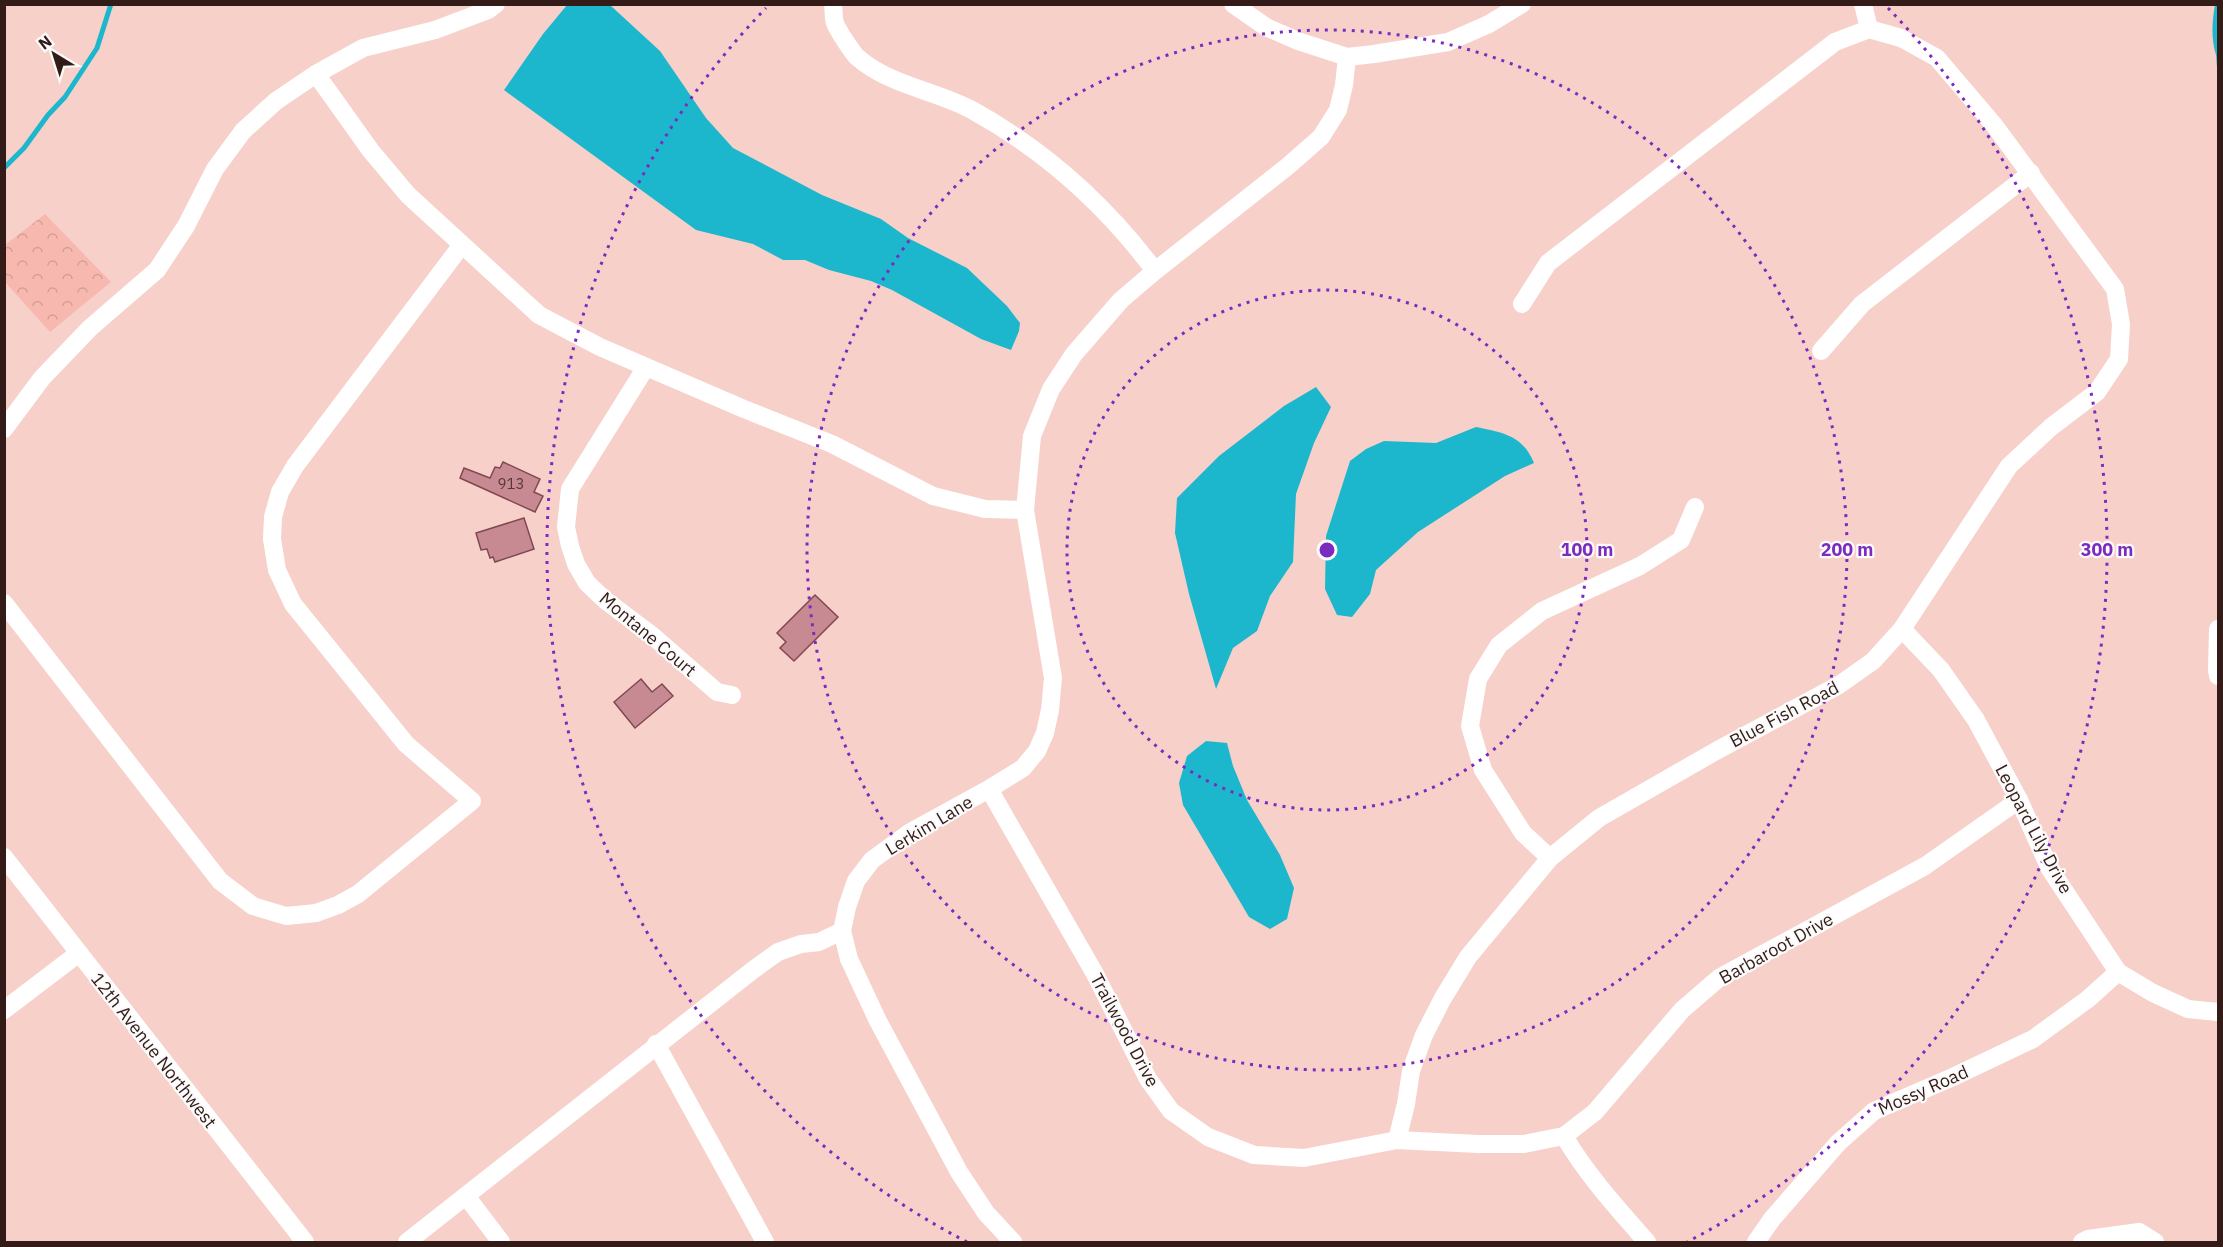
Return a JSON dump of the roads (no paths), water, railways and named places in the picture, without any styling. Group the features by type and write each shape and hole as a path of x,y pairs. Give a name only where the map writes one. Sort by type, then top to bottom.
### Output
{"street":[{"path":"4,429 42,378 90,328 157,270 186,226 215,169 243,131 276,101 316,74 363,48 435,30 488,10 496,4"},
{"path":"833,4 835,24 856,56 892,79 970,109 1033,147 1087,192 1127,234 1155,271"},
{"path":"1233,4 1266,27 1298,41 1347,57 1448,42 1489,24 1522,4"},
{"path":"1522,304 1548,263 1835,42 1869,29 1863,4"},
{"name":"Blue Fish Road","path":"1397,1140 1411,1071 1424,1035 1443,998 1481,940 1550,858 1599,818 1716,751 1839,686 1873,661 1902,629 2009,466 2051,427 2097,392 2119,359 2121,324 2115,289 1994,124 1937,58 1901,38 1869,29"},
{"name":"Lerkim Lane","path":"1013,1242 986,1213 959,1172 878,1021 849,959 842,932 847,907 856,881 872,860 909,833 1023,768 1037,751 1045,733 1053,678 1025,510 1032,436 1051,389 1074,354 1121,300 1321,137 1338,110 1347,57"},
{"path":"316,74 371,151 408,195 538,315 600,347 832,444 933,496 985,509 1025,510"},
{"path":"1821,351 1862,304 2031,173"},
{"path":"4,603 220,881 253,906 286,916 316,913 358,894 472,801 406,744 293,604 278,570 272,539 273,517 280,492 295,466 461,246"},
{"name":"Montane Court","path":"646,367 570,489 566,526 570,546 576,564 587,583 605,600 654,637 717,692 732,694"},
{"path":"1550,858 1523,833 1483,770 1470,726 1478,680 1499,645 1542,611 1640,566 1681,540 1695,507"},
{"name":"Leopard Lily Drive","path":"1902,629 1941,670 1976,720 2019,800 2050,868 2118,972 2153,993 2188,1009 2218,1012"},
{"path":"2218,629 2218,676"},
{"name":"Trailwood Drive","path":"989,789 1095,974 1148,1079 1171,1111 1208,1137 1254,1155 1304,1158 1397,1140 1524,1144 1564,1136"},
{"name":"Barbaroot Drive","path":"1564,1136 1595,1112 1682,1010 1719,978 1925,866 2019,800"},
{"name":"12th Avenue Northwest","path":"4,857 304,1242"},
{"path":"407,1242 656,1044 778,952 801,944 819,942 842,932"},
{"path":"4,1010 79,953"},
{"name":"Mossy Road","path":"1756,1242 1772,1219 1838,1143 1874,1111 2033,1039 2088,999 2118,972"},
{"path":"656,1044 765,1242"},
{"path":"1564,1136 1601,1191 1647,1242"},
{"path":"466,1196 501,1242"},
{"path":"2082,1242 2088,1239 2139,1232 2155,1242"}],"water":[{"path":"567,5 610,5 660,51 706,118 733,148 822,195 881,219 908,238 967,268 1007,306 1020,323 1011,350 981,339 892,290 871,281 829,270 805,260 783,260 753,244 696,230 504,90 543,34"},
{"path":"2215,5 2218,5 2218,70 2213,36"},
{"path":"1316,387 1331,407 1314,443 1296,494 1293,562 1270,596 1257,631 1233,648 1216,689 1189,594 1175,533 1177,498 1219,456 1284,406"},
{"path":"1476,427 1503,434 1518,441 1524,446 1534,463 1505,476 1418,532 1376,570 1370,594 1352,617 1337,615 1325,589 1326,536 1350,461 1366,449 1384,441 1436,443"},
{"path":"1206,741 1227,743 1233,766 1247,800 1280,855 1294,888 1287,919 1270,929 1249,917 1183,805 1179,783 1187,756"}],"waterway":[{"path":"4,168 24,148 48,115 65,97 97,48 111,4"}]}
